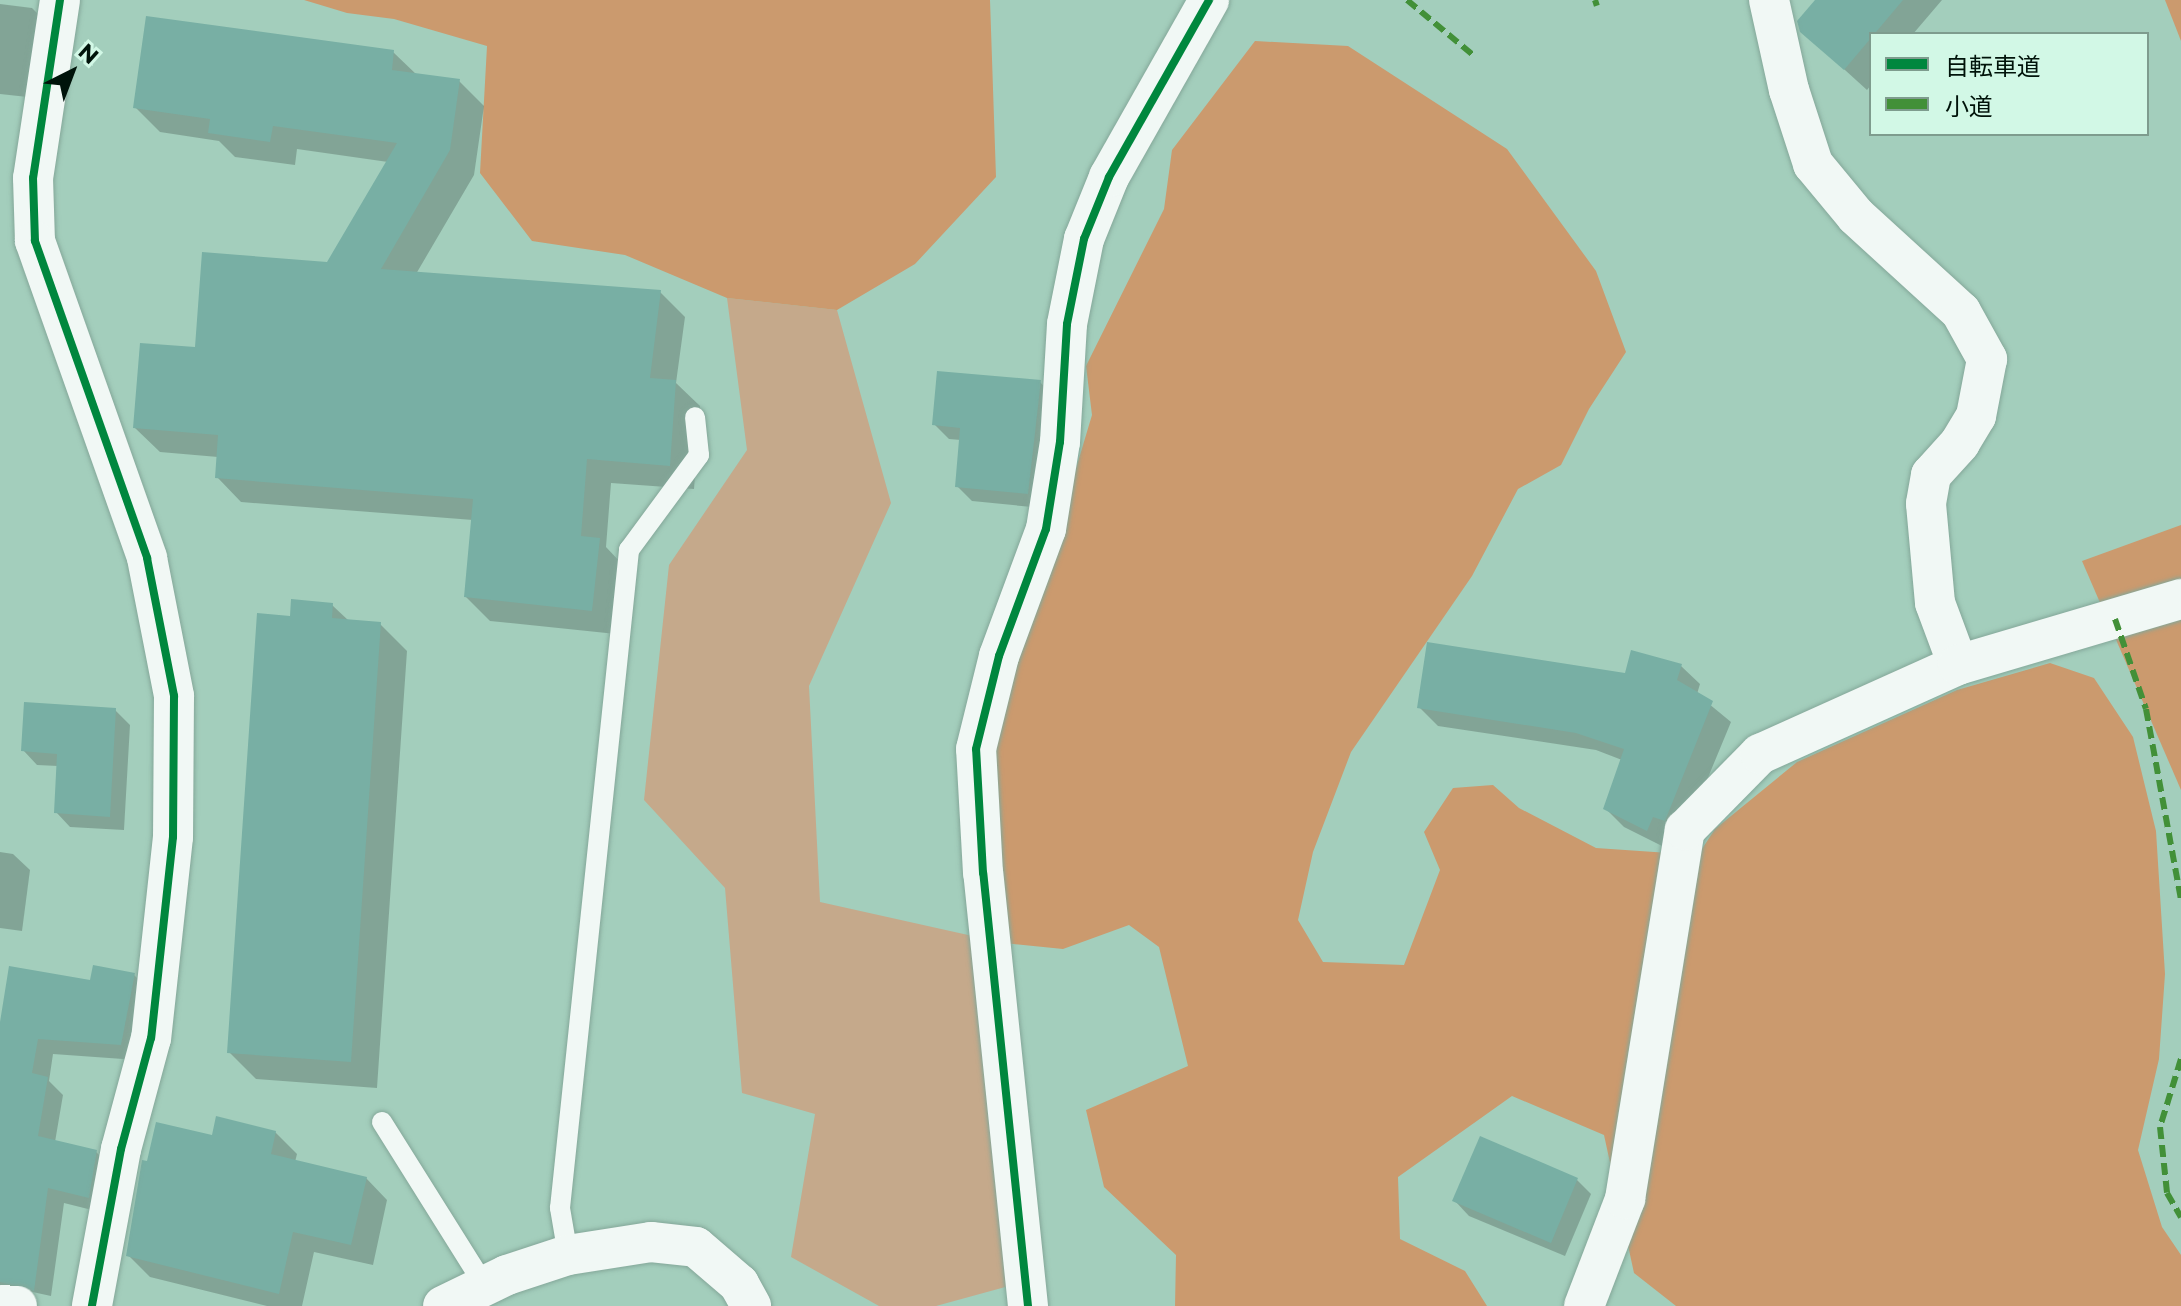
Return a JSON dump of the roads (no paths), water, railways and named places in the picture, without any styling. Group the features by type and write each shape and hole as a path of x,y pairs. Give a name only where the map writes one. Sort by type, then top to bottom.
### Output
{"street":[{"path":"60,0 33,178 35,241 147,558 174,696 173,837 151,1038 121,1149 92,1306"},
{"path":"1028,1306 983,873 976,749 999,656 1046,529 1060,442 1067,324 1084,239 1109,177 1209,0"},
{"path":"1769,0 1789,90 1813,164 1856,216 1961,312 1987,359 1976,416 1960,443 1931,475 1926,504 1935,603 1958,665"},
{"path":"1584,1306 1625,1199 1685,830 1760,754 1958,665 2181,599"},
{"path":"443,1306 485,1286 568,1255 651,1242 696,1247 739,1284 751,1306"},
{"path":"0,1305 17,1306"}],"lane":[{"path":"568,1255 560,1208 597,817 629,550 699,455 695,417"},
{"path":"382,1122 485,1286"}]}
